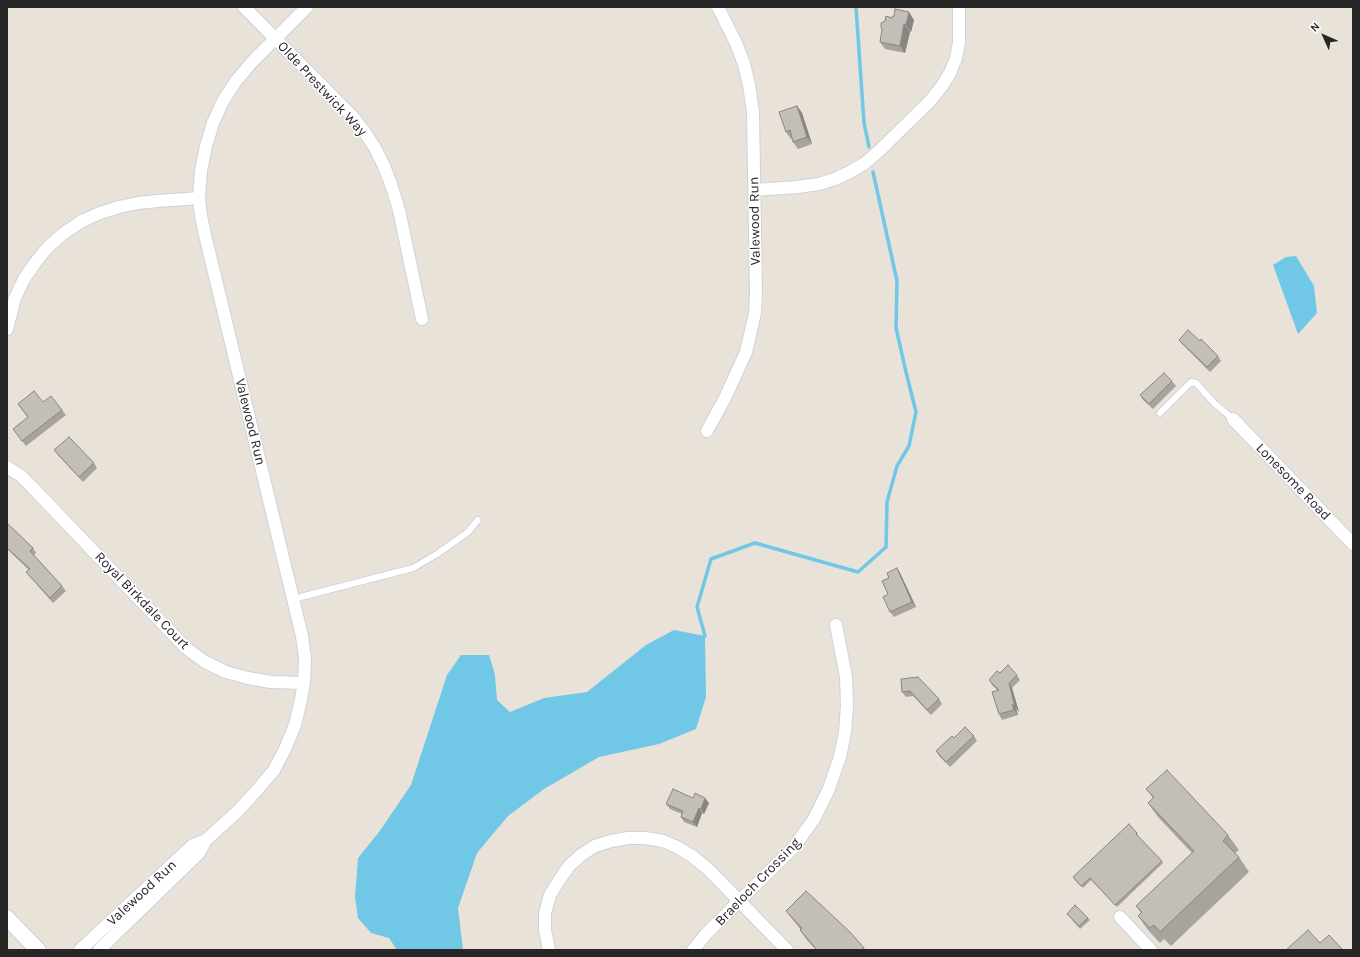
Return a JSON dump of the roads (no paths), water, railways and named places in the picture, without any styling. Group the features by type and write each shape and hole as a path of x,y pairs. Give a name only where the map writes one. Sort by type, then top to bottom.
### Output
{"street":[{"name":"Olde Prestwick Way","path":"244,7 352,116 367,137 384,166 399,210 422,319"},
{"name":"Valewood Run","path":"99,950 199,853 206,840 238,811 258,789 274,770 295,725 304,683 305,659 302,636 207,243 199,198 201,171 206,146 216,116 223,102 236,81 252,62 308,7"},
{"name":"Valewood Run","path":"707,431 738,371 746,352 756,313 753,112 744,64 736,42 718,7"},
{"path":"755,190 797,188 819,184 850,172 879,152 930,101 950,73 956,58 959,43 959,7"},
{"path":"7,329 15,298 34,263 48,247 70,229 100,212 118,206 144,202 199,198"},
{"name":"Lonesome Road","path":"1233,419 1353,544"},
{"name":"Royal Birkdale Court","path":"7,467 21,476 186,648 205,662 226,672 248,678 271,682 304,683"},
{"name":"Braeloch Crossing","path":"693,950 706,934 779,863 806,833 828,791 840,757 848,706 846,676 836,625"},
{"path":"549,950 545,930 545,913 550,895 560,878 569,866 581,855 595,846 628,838 645,838 663,841 692,856 740,901 787,950"},
{"name":"Valewood Run","path":"80,950 192,845 206,840"},
{"path":"1120,917 1151,950"},
{"path":"7,918 38,950"}],"lane":[{"path":"1160,413 1191,382 1196,383 1214,403 1233,419"},
{"path":"293,599 413,568 437,554 468,532 478,520"}],"water":[{"path":"1296,256 1314,286 1317,313 1298,334 1273,265 1286,257"},
{"path":"674,630 705,636 706,697 696,729 659,744 599,757 544,789 508,816 477,853 458,908 463,950 397,950 389,938 371,933 358,918 355,897 358,858 379,832 411,785 447,675 461,655 489,655 495,675 497,700 510,712 544,698 587,692 646,645"}],"waterway":[{"path":"856,7 864,123 869,147"},
{"path":"705,636 697,607 711,559 755,543 858,572 886,547 887,502 897,466 909,446 916,412 896,328 897,281 873,172"}]}
